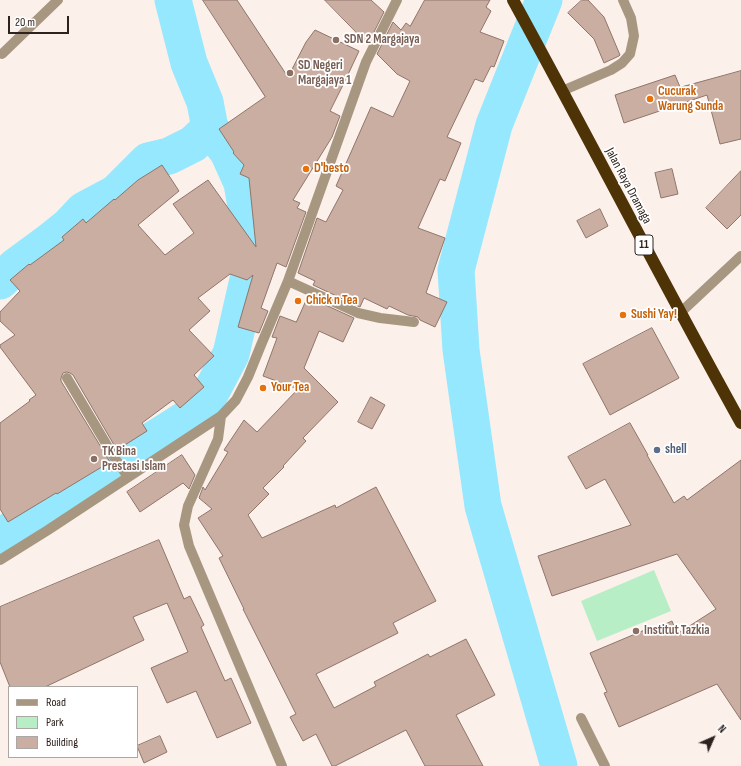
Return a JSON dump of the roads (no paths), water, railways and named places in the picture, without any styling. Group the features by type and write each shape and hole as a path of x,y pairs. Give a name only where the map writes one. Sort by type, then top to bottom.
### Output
{"highway":[{"name":"Jalan Raya Dramaga","path":"513,0 550,66 680,313 741,423"}],"street":[{"path":"2,54 58,0"},
{"path":"0,560 48,530 125,473 221,416 236,400 248,377 288,281 366,62 397,0"},
{"path":"562,91 611,70 622,63 630,54 634,36 631,18 622,0"},
{"path":"680,313 741,256"},
{"path":"288,281 358,313 380,318 414,322"},
{"path":"67,378 125,473"},
{"path":"221,416 218,439 188,506 184,525 189,546 282,766"},
{"path":"581,718 605,766"}],"waterway":[{"path":"0,281 15,267 69,226 84,210 116,193 148,161 169,156 193,144 210,128 205,102 189,63 173,0"},
{"path":"544,0 494,125 456,270 461,350 483,506 559,766"},
{"path":"0,537 202,409 231,354 254,253 242,183 228,152 210,128"}],"place":[{"name":"SDN 2 Margajaya","path":"336,40"},
{"name":"SD Negeri Margajaya 1","path":"290,73"},
{"name":"Cucurak Warung Sunda","path":"650,99"},
{"name":"D'besto","path":"306,169"},
{"name":"Chick n Tea","path":"298,301"},
{"name":"Sushi Yay!","path":"623,315"},
{"name":"Your Tea","path":"263,388"},
{"name":"shell","path":"657,450"},
{"name":"TK Bina Prestasi Islam","path":"94,459"},
{"name":"Institut Tazkia","path":"636,631"}]}
